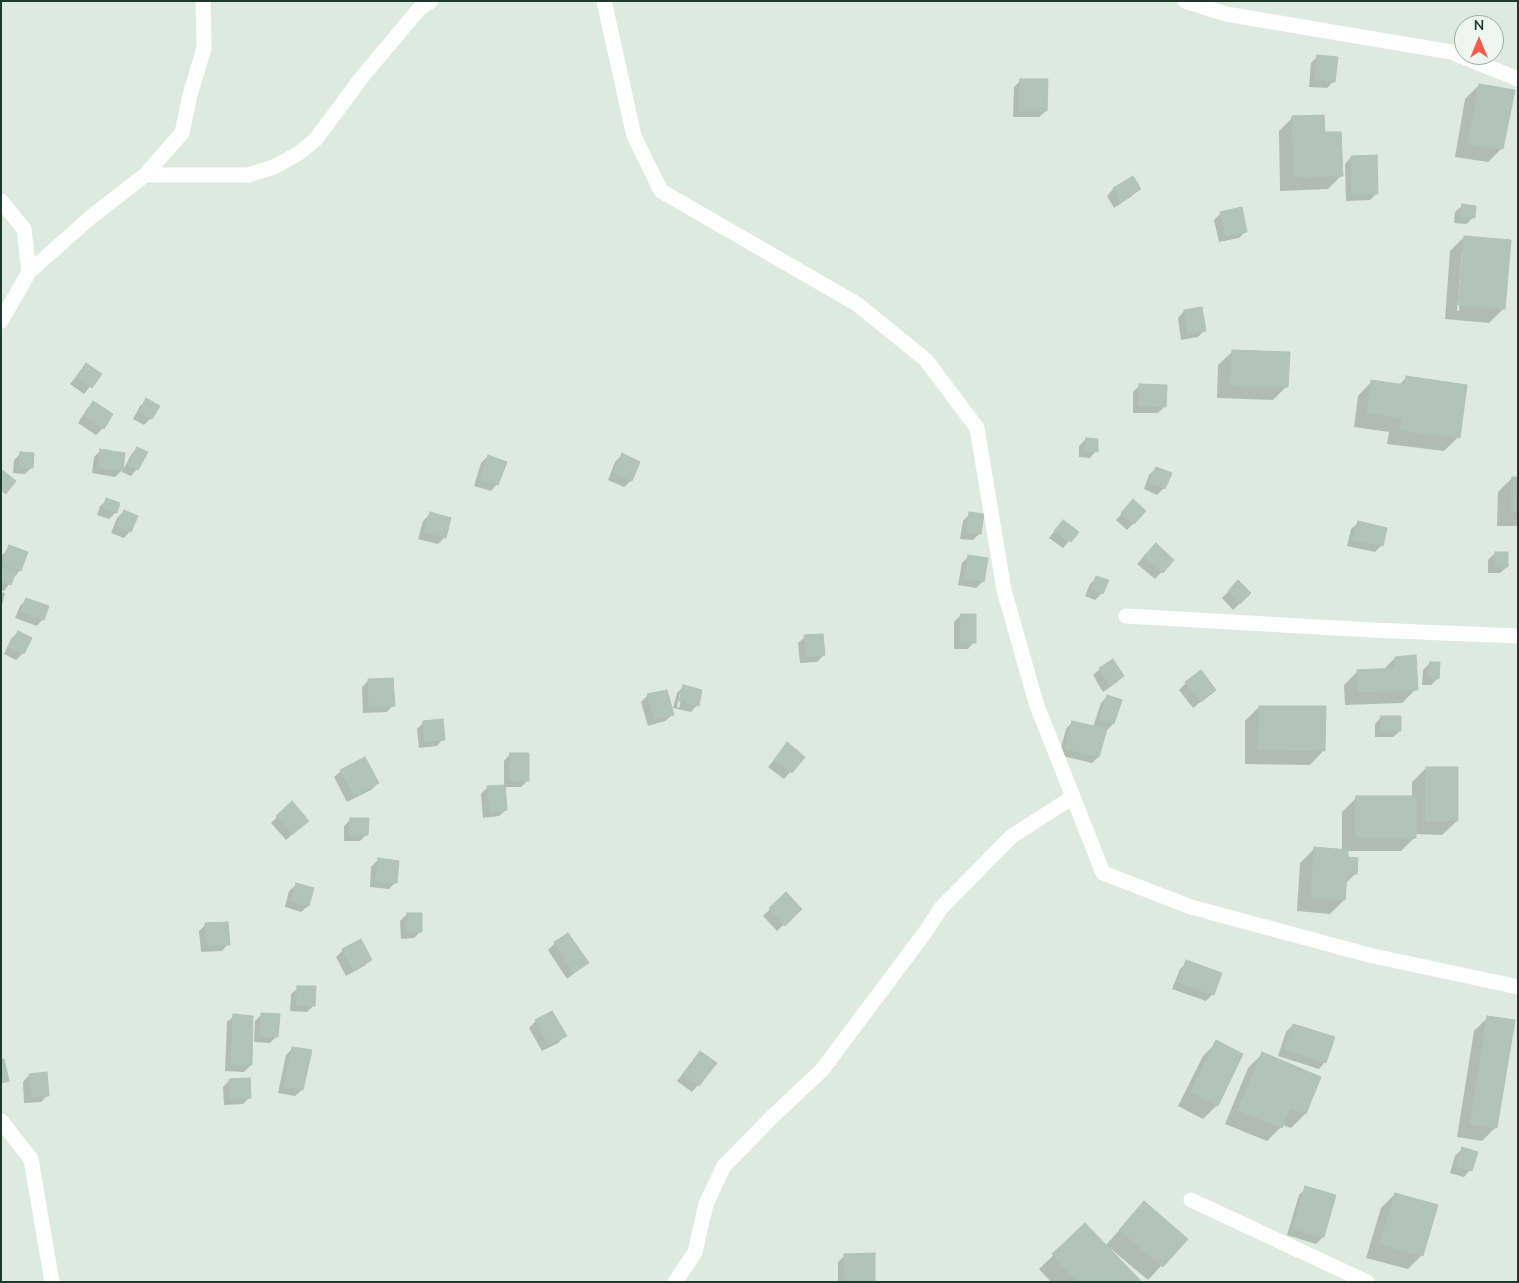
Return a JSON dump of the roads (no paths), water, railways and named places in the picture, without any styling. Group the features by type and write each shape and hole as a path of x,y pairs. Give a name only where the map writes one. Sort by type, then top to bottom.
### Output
{"street":[{"path":"1,321 30,272 91,217 144,175 182,133 190,95 204,48 203,1"},
{"path":"144,175 248,174 274,167 299,153 316,138 362,77 419,9 431,1"},
{"path":"604,1 634,136 661,191 857,304 926,360 977,428 1004,590 1036,702 1103,873 1200,910 1369,955 1518,987"},
{"path":"1185,1 1226,14 1451,52 1518,79"},
{"path":"1,201 24,229 30,272"},
{"path":"1126,616 1518,636"},
{"path":"675,1282 695,1252 706,1204 724,1166 822,1070 926,931 941,908 1012,836 1073,797"},
{"path":"1,1121 31,1158 52,1282"},
{"path":"1191,1200 1367,1282"}]}
